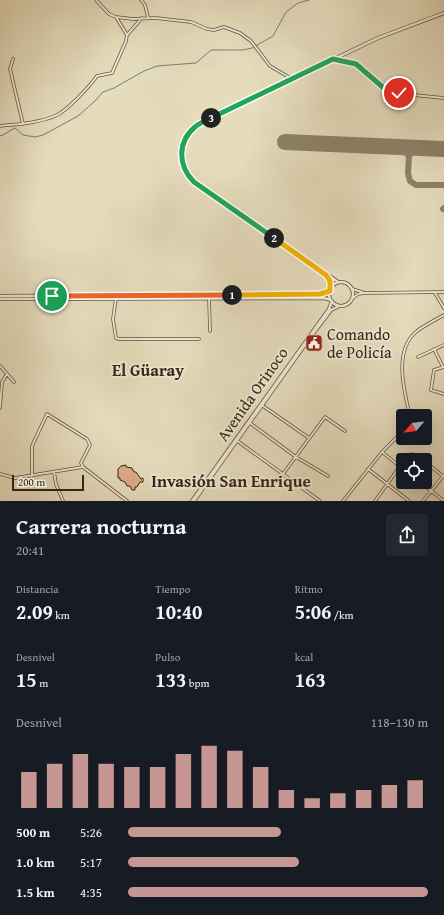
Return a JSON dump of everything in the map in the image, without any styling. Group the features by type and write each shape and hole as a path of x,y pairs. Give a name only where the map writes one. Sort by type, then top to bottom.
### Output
{"street":[{"path":"96,0 109,14 116,17 191,22 206,29 214,30 224,28 240,33 251,41 270,66 292,79"},
{"path":"141,0 145,5 148,18"},
{"path":"365,293 352,289 346,283 338,282 326,275 194,182 185,172 181,157 184,141 196,125 378,38 444,13"},
{"path":"116,17 127,35"},
{"path":"0,126 23,124 56,116 86,91 97,76 112,73 126,41 127,35 142,18"},
{"path":"13,58 10,69 23,124"},
{"path":"333,59 356,64 379,84 393,93 444,98"},
{"path":"326,275 329,279 331,300"},
{"path":"0,298 324,294 338,282"},
{"path":"352,289 353,298"},
{"path":"0,298 324,298 331,300 338,306 348,304 358,294 365,293 444,292"},
{"path":"435,293 444,308"},
{"path":"116,298 114,319 116,338 199,339"},
{"path":"209,298 210,330"},
{"name":"Avenida Orinoco","path":"193,501 329,309 331,300"},
{"name":"Avenida Orinoco","path":"236,440 263,406 331,310 338,306"},
{"path":"408,409 402,382 402,365 406,348 410,339 417,331 444,315"},
{"path":"418,357 444,345"},
{"path":"434,349 443,367 434,370 431,390 444,394"},
{"path":"0,366 14,382"},
{"path":"0,408 2,382 6,374"},
{"path":"263,406 309,438"},
{"path":"32,476 32,446 47,414 87,439 90,445 81,462 83,467 127,501"},
{"path":"283,474 325,417 345,431"},
{"path":"250,423 296,457 328,476"},
{"path":"343,501 382,452 396,438"},
{"path":"236,440 320,501"},
{"path":"382,452 396,463"},
{"path":"0,475 15,478 83,467"},
{"path":"423,501 443,476 432,467"},
{"path":"368,469 408,501"},
{"path":"54,472 56,484 63,501"},
{"path":"375,501 396,472"},
{"path":"431,490 444,500"}],"building":[{"path":"126,465 126,467 132,468 141,479 143,478 143,482 140,482 137,487 135,487 135,490 132,490 130,486 127,486 125,482 118,478 118,469 121,466"}],"waterway":[{"path":"0,135 1,136 15,128 23,135 35,137 43,135 78,116 103,92 114,88 144,71 157,66 196,63 211,50 243,50 252,48 273,36 286,12 298,3 309,0"}],"taxiway":[{"path":"401,147 409,156 408,173 410,181 416,185 444,185"},
{"path":"409,156 418,148"}],"runway":[{"path":"285,142 444,149"}],"place":[{"name":"Comando de Policía","path":"314,343"}],"district":[{"name":"El Güaray","path":"148,370"},
{"name":"Invasión San Enrique","path":"231,481"}],"route":[{"path":"52,296 324,294 330,291 330,281 326,275 189,177 185,172 181,157 184,141 189,132 196,125 333,59 356,64 386,90 393,93 399,93"}]}
